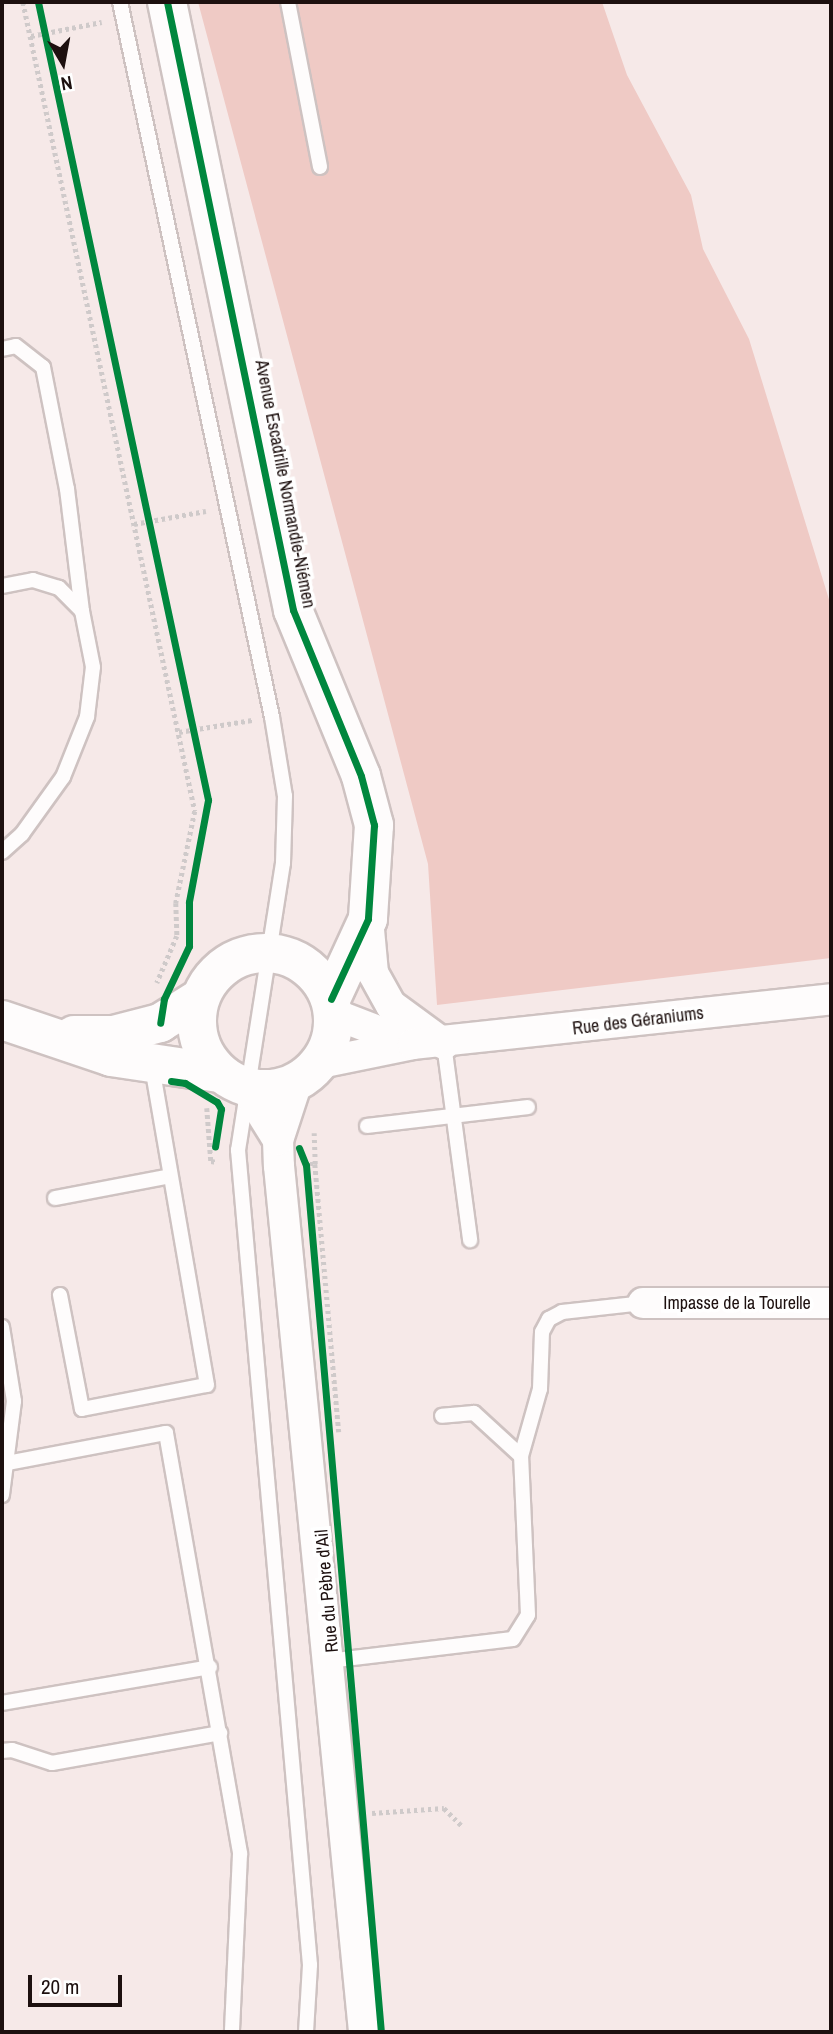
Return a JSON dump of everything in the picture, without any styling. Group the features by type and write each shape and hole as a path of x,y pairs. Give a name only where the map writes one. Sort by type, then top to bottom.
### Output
{"street":[{"name":"Avenue Escadrille Normandie-Niémen","path":"167,2 293,610 361,776 374,825 368,919 332,1006 332,1040 309,1073"},
{"path":"40,1035 114,1035 160,1023 200,998 226,964 284,956 368,919 373,973 391,1005 444,1044"},
{"path":"284,956 317,976 332,1006"},
{"path":"200,998 201,1045 223,1090"},
{"name":"Rue des Géraniums","path":"332,1006 376,1034 413,1044 444,1044 831,999"},
{"path":"2,1020 111,1057 152,1062 223,1090 309,1073"},
{"name":"Rue des Géraniums","path":"309,1073 413,1044"},
{"name":"Rue du Pèbre d'Ail","path":"309,1073 290,1148 328,1661 364,2032"},
{"name":"Rue du Pèbre d'Ail","path":"223,1090 290,1148"},
{"name":"Impasse de la Tourelle","path":"643,1303 831,1303"}],"lane":[{"path":"120,2 283,783 284,956 223,1090 238,1150 309,1952 306,2032"},
{"path":"288,2 320,167"},
{"path":"2,349 16,346 43,367 67,489 82,611 93,667 87,717 63,777 22,834 2,852"},
{"path":"2,586 33,580 59,588 82,611"},
{"path":"444,1044 470,1240"},
{"path":"60,1295 82,1409 207,1385 152,1062"},
{"path":"367,1126 528,1107"},
{"path":"55,1198 170,1176"},
{"path":"328,1661 513,1639 528,1615 521,1456 540,1389 542,1332 549,1319 562,1312 643,1303"},
{"path":"2,1327 14,1401 2,1495"},
{"path":"442,1416 474,1413 521,1456"},
{"path":"6,1463 166,1433 210,1667 240,1854 232,2032"},
{"path":"2,1703 210,1667"},
{"path":"2,1751 12,1750 52,1763 220,1733"}],"path":[{"path":"23,2 195,811 176,903 177,936 151,995"},
{"path":"43,23 48,47"},
{"path":"144,509 150,535"},
{"path":"191,716 196,741"},
{"path":"215,1147 219,1122"},
{"path":"290,1148 329,1439"},
{"path":"364,1825 363,1813 444,1808 462,1826"}],"shaded area":[{"path":"198,2 602,2 627,75 691,195 703,249 749,339 831,606 831,958 437,1005 428,864"}],"cycle path":[{"path":"38,2 208,800 189,902 189,946 164,999 160,1023"},
{"path":"167,2 293,610 361,776 374,825 368,919 331,999"},
{"path":"171,1081 185,1083 217,1102 221,1109 215,1147"},
{"path":"299,1148 306,1165 381,2032"}]}
